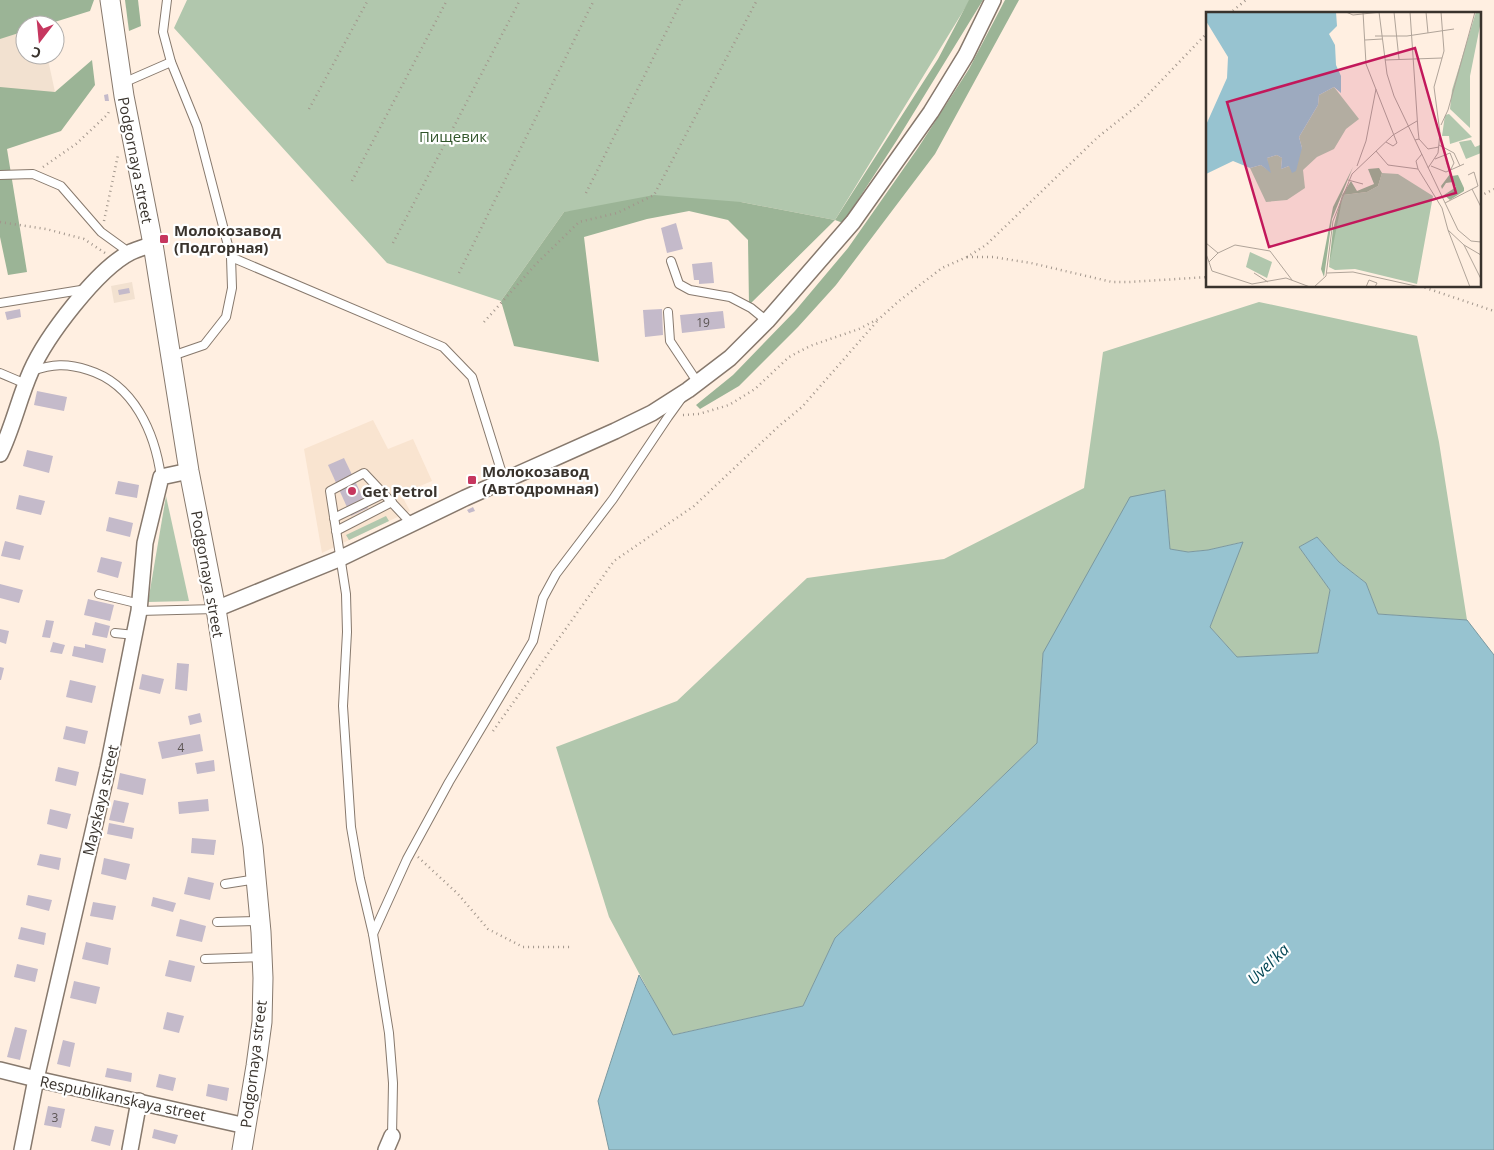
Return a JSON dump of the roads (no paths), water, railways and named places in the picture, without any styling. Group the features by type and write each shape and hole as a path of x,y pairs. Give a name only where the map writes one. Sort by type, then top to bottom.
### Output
{"street":[{"name":"Podgornaya street","path":"110,0 122,83 152,244 189,471 216,609 253,846 262,957 262,1022 242,1150"},
{"path":"216,609 341,558 411,523 622,428 652,413 693,386 730,358 767,321 853,222 930,112 966,55 993,0"},
{"path":"0,454 28,378 51,335 89,288 105,272 130,253 152,244"},
{"path":"161,477 189,471"},
{"name":"Mayskaya street","path":"22,1150 36,1079 108,767 140,608 145,543 161,477"},
{"name":"Respublikanskaya street","path":"0,1070 246,1126"},
{"path":"130,1150 139,1101"},
{"path":"386,1150 392,1136"}],"lane":[{"path":"167,0 163,32 171,62 197,126 231,257 232,288 226,316 204,345 170,357"},
{"path":"122,83 171,62"},
{"path":"0,175 33,174 61,186 101,232 130,253"},
{"path":"231,257 443,347 472,377 504,480"},
{"path":"671,261 679,284 690,290 730,297 751,308 767,321"},
{"path":"0,303 89,288"},
{"path":"374,934 412,850 449,782 532,641 543,598 556,574 612,499 668,417 693,386 670,341 668,312"},
{"path":"0,372 28,378 46,366 68,365 95,372 116,384 136,406 152,438 158,457 161,477"},
{"path":"392,1136 392,1083 389,1033 374,934 360,879 351,827 343,706 347,632 346,594 330,491 364,473 411,523"},
{"path":"334,518 383,494"},
{"path":"336,531 392,502"},
{"path":"98,594 140,608 216,609"},
{"path":"115,633 135,635"},
{"path":"225,884 256,878"},
{"path":"217,922 260,921"},
{"path":"205,959 262,957"}],"water":[{"name":"Uvel'ka","path":"1165,490 1170,549 1188,552 1208,550 1243,542 1210,627 1237,657 1318,653 1330,590 1299,547 1317,537 1339,562 1366,583 1378,614 1467,620 1494,655 1494,1150 609,1150 598,1101 639,975 673,1035 803,1006 835,938 1037,743 1043,653 1130,497"}],"place":[{"name":"Молокозавод (Подгорная)","path":"164,239"},
{"name":"Молокозавод (Автодромная)","path":"472,480"},
{"name":"Get Petrol","path":"352,491"}],"park label":[{"name":"Пищевик","path":"453,136"}]}
